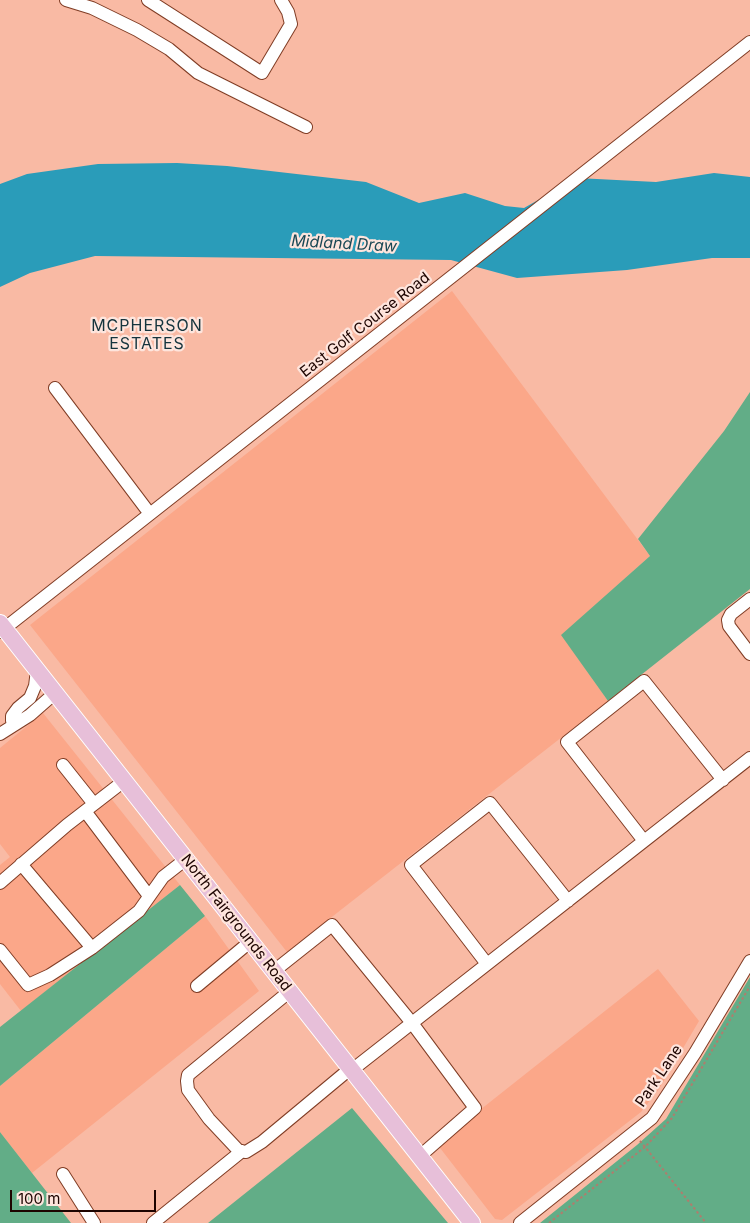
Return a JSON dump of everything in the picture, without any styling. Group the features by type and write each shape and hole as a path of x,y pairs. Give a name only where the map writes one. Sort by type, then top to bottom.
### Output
{"main road":[{"name":"North Fairgrounds Road","path":"2,628 55,692 472,1223"}],"street":[{"path":"66,0 92,8 137,30 169,49 198,73 306,127"},
{"path":"148,0 262,73 291,24 288,12 281,0"},
{"name":"East Golf Course Road","path":"2,628 150,514 750,42"},
{"path":"54,388 150,514"},
{"path":"750,599 731,614 728,620 729,626 750,654"},
{"path":"15,724 12,716 30,698 37,670"},
{"path":"644,841 567,742 644,680 723,780"},
{"path":"0,734 30,715 55,692"},
{"path":"290,991 188,1075 188,1090 209,1119 238,1151 246,1152 262,1142 351,1069 750,758"},
{"path":"63,765 89,808 149,896"},
{"path":"0,883 124,781"},
{"path":"487,964 412,865 419,859 490,804 568,901"},
{"path":"0,950 28,985 50,975 92,948 139,911 163,877 186,859"},
{"path":"21,864 92,948"},
{"path":"274,971 332,924 412,1023 475,1108 420,1156"},
{"path":"197,986 251,941"},
{"name":"Park Lane","path":"520,1223 652,1118 695,1053 750,961"},
{"path":"153,1223 242,1151"},
{"path":"63,1174 94,1223"}],"path":[{"path":"549,1223 645,1147 672,1118 750,986"},
{"path":"634,1132 706,1223"}],"shaded area":[{"path":"452,291 650,556 562,635 608,701 287,952 30,625"},
{"path":"43,713 180,885 21,1011 0,984 0,865 10,857 0,844 0,748"},
{"path":"205,916 259,991 32,1173 0,1132 0,1086"},
{"path":"658,969 699,1021 659,1089 641,1112 502,1220 495,1219 437,1144"}],"green space":[{"path":"750,392 750,589 608,701 561,635 650,556 638,539 724,431"},
{"path":"180,885 205,916 0,1086 0,1027"},
{"path":"750,977 750,1223 540,1223 637,1145 666,1119"},
{"path":"352,1108 448,1223 208,1223"},
{"path":"0,1132 32,1173 71,1223 0,1223"}],"water":[{"name":"Midland Draw","path":"177,163 227,166 366,182 419,203 465,193 505,206 524,208 577,178 656,182 714,173 750,177 750,258 712,258 627,270 517,278 451,260 95,256 30,273 0,287 0,184 27,174 98,164"}],"district":[{"name":"MCPHERSON ESTATES","path":"147,335"}]}
